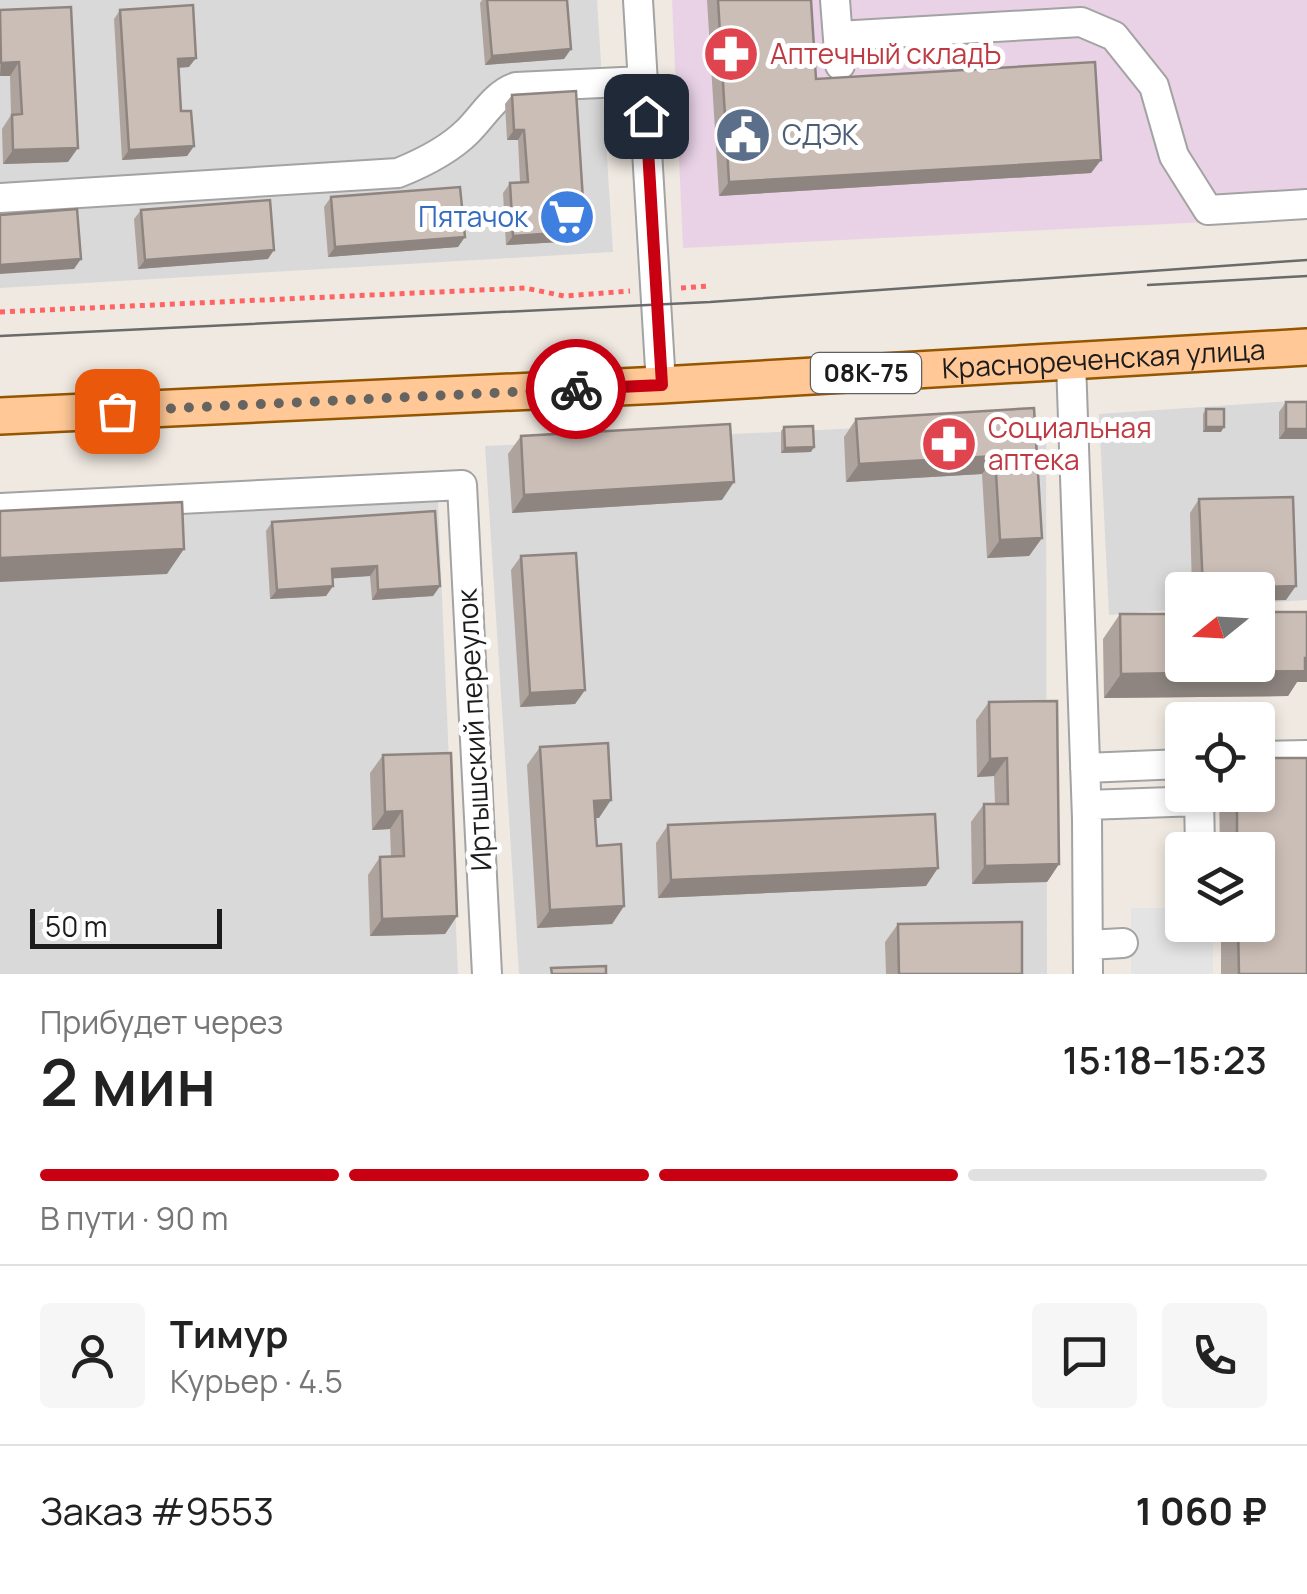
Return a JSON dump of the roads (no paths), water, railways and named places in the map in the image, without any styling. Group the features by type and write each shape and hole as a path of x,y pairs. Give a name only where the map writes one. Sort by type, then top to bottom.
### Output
{"main road":[{"name":"Краснореченская улица","path":"0,416 662,385 1307,347"}],"street":[{"path":"638,0 662,385"},
{"path":"835,0 840,65"},
{"path":"838,36 1081,22 1114,36 1154,86 1174,156 1208,210 1307,204"},
{"path":"0,198 398,172 426,162 466,133 503,91 516,86 643,81"},
{"path":"1070,362 1085,768 1088,974"},
{"name":"Иртышский переулок","path":"0,508 462,485 487,974"},
{"path":"1275,756 1307,755"},
{"path":"1085,768 1165,765"},
{"path":"1086,805 1165,800"},
{"path":"1088,945 1123,943"}],"tram line":[{"path":"0,336 710,302 1307,260"},
{"path":"1148,285 1307,276"}],"place":[{"name":"Аптечный складЪ","path":"731,54"},
{"name":"СДЭК","path":"743,135"},
{"name":"Пятачок","path":"567,217"},
{"name":"Социальная аптека","path":"949,444"}]}
